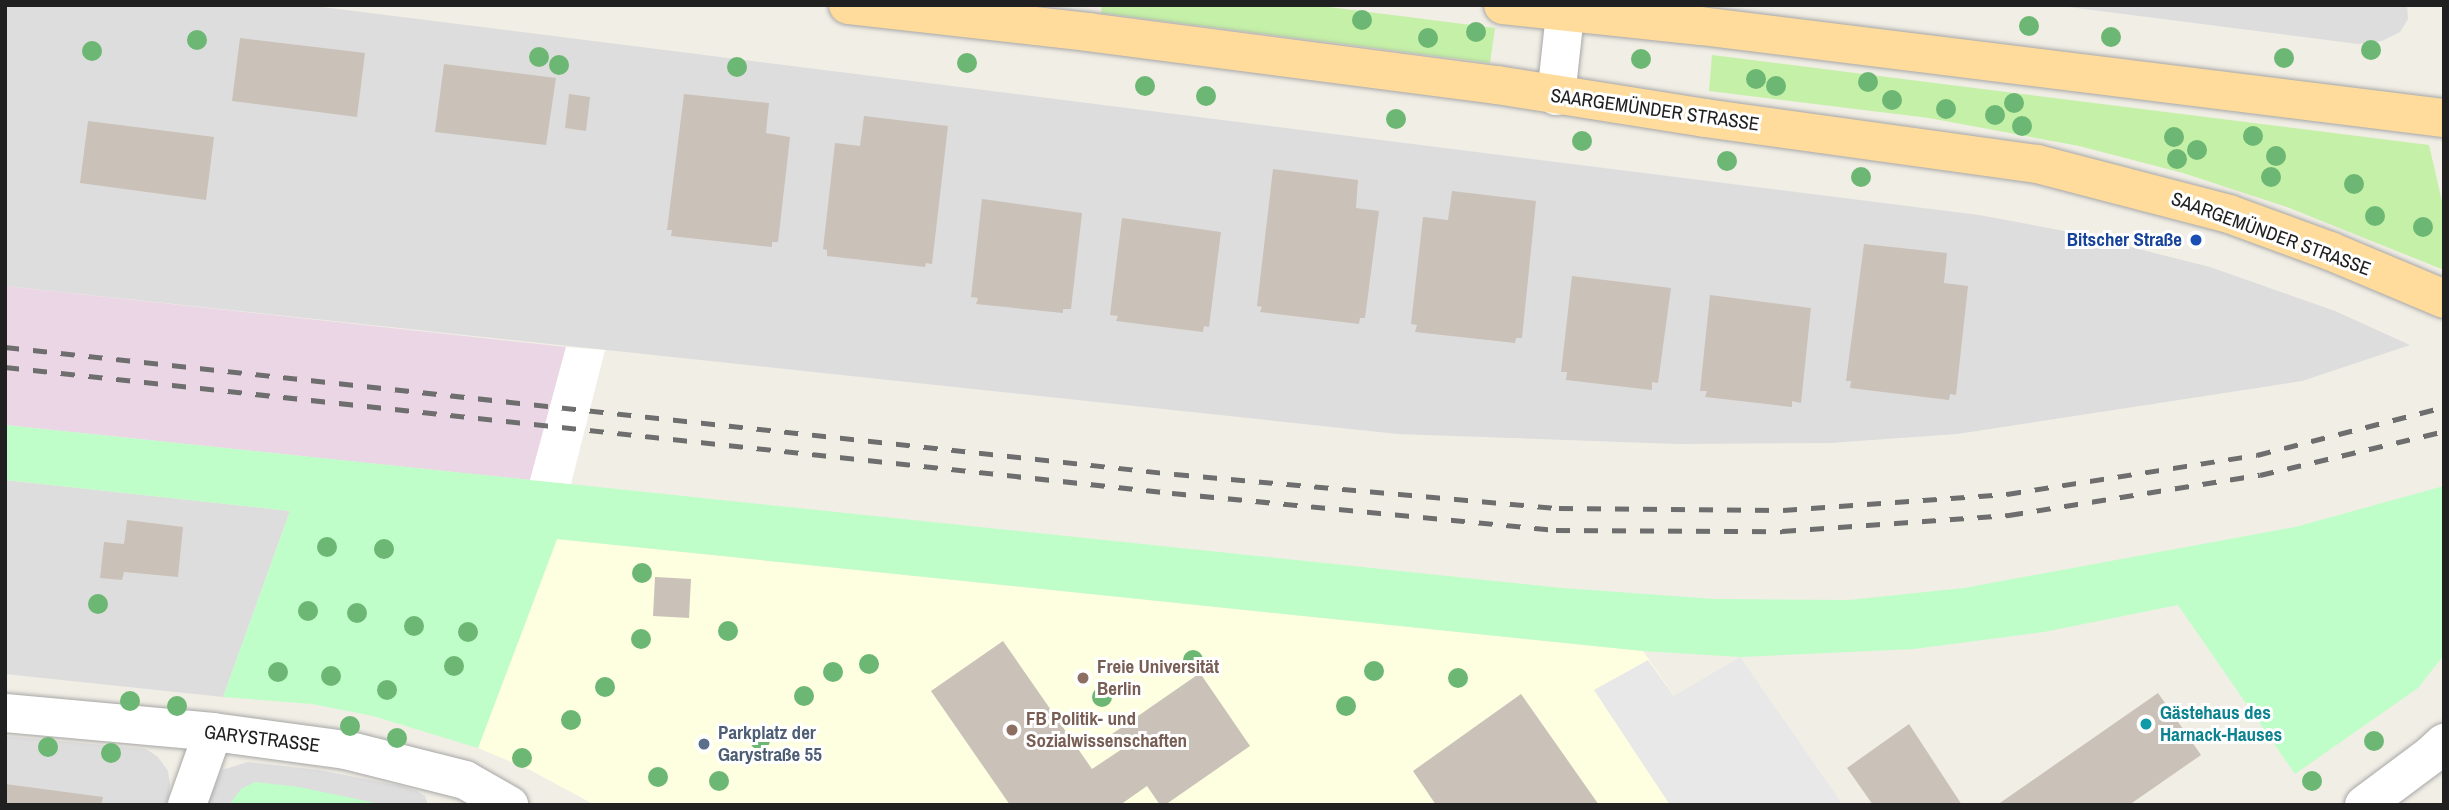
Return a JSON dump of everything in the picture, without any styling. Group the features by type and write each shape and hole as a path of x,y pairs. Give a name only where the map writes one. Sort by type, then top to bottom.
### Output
{"main road":[{"name":"SAARGEMÜNDER STRASSE","path":"848,5 1019,14 1556,96 2037,164 2229,214 2444,299"},
{"path":"1503,5 1565,8 2444,118"}],"street":[{"path":"1556,96 1565,8"},
{"name":"GARYSTRASSE","path":"5,713 213,732 346,750 460,793 509,805"},
{"path":"187,805 213,732"},
{"path":"2364,805 2444,743"}],"shaded area":[{"path":"5,5 306,5 1979,215 2075,233 2210,267 2335,311 2410,345 2302,381 1957,434 1830,443 1678,444 1398,434 5,286"},
{"path":"2053,5 2407,5 2408,19 2400,32 2382,41 2358,44"},
{"path":"5,286 566,347 530,480 5,425"},
{"path":"5,480 290,511 223,697 5,674"},
{"name":"Freie Universität Berlin","path":"557,539 1643,651 1750,805 595,805 530,770 478,748"},
{"path":"1740,657 1843,805 1670,805 1594,690 1648,660 1674,696"},
{"path":"5,736 146,749 158,757 168,771 170,785 167,805 5,805"},
{"path":"248,762 319,770 401,786 425,796 428,805 207,805 222,770"}],"green space":[{"path":"1102,5 1313,5 1495,28 1490,63 1101,13"},
{"path":"1712,55 2429,145 2444,210 2444,270 2287,207 2183,173 2079,146 1929,118 1709,91"},
{"path":"5,425 1563,588 1715,599 1848,600 1964,588 2295,527 2444,486 2444,655 2418,688 2295,774 2178,605 2044,632 1914,649 1740,657 1643,651 557,539 478,748 373,716 312,704 223,697 290,511 5,480"},
{"path":"255,782 299,787 385,805 229,805 241,789"}],"pier":[{"path":"566,347 605,350 571,484 530,480"}],"building":[{"path":"240,38 365,53 357,117 232,101"},
{"path":"444,64 556,78 546,145 435,132"},
{"path":"569,94 590,97 586,131 565,128"},
{"path":"684,94 769,103 766,133 790,137 778,242 772,242 772,247 671,236 672,230 667,230"},
{"path":"864,116 948,126 932,264 926,263 925,267 827,256 827,250 823,249 835,143 860,146"},
{"path":"88,121 214,137 206,200 80,183"},
{"path":"1273,169 1358,180 1356,208 1379,211 1365,318 1360,318 1359,324 1260,312 1262,307 1257,306"},
{"path":"1452,191 1536,201 1522,338 1516,338 1515,343 1415,332 1417,325 1411,324 1423,217 1448,220"},
{"path":"982,199 1082,213 1071,309 1063,309 1063,313 976,304 978,298 971,297"},
{"path":"1122,218 1221,232 1209,327 1204,326 1203,332 1116,321 1118,316 1110,315"},
{"path":"1864,244 1947,253 1944,283 1968,286 1956,395 1950,394 1949,400 1850,388 1851,381 1846,381"},
{"path":"1572,276 1671,288 1658,383 1652,382 1652,390 1566,380 1567,372 1561,372"},
{"path":"1710,295 1811,308 1801,403 1792,401 1792,407 1705,397 1707,391 1700,391"},
{"path":"127,520 183,527 178,577 124,572 122,580 100,578 104,542 124,544"},
{"path":"655,577 691,579 689,618 653,616"},
{"path":"1003,641 1092,769 1122,749 1112,734 1200,673 1250,746 1165,805 1160,805 1147,786 1120,805 1010,805 931,691"},
{"name":"Gästehaus des Harnack-Hauses","path":"2158,693 2201,755 2129,805 1997,805"},
{"path":"1521,694 1599,805 1436,805 1413,771"},
{"path":"1909,724 1962,805 1873,805 1847,768"},
{"path":"5,784 103,797 101,805 5,805"}],"railway":[{"path":"5,347 1175,474 1559,508 1783,510 2007,494 2257,455 2444,407"},
{"path":"5,367 1172,493 1556,530 1782,531 2009,515 2260,475 2444,431"}],"place":[{"name":"Bitscher Straße","path":"2196,240"},
{"name":"Freie Universität Berlin","path":"1083,678"},
{"name":"Gästehaus des Harnack-Hauses","path":"2146,724"},
{"name":"FB Politik- und Sozialwissenschaften","path":"1012,730"},
{"name":"Parkplatz der Garystraße 55","path":"704,744"}]}
